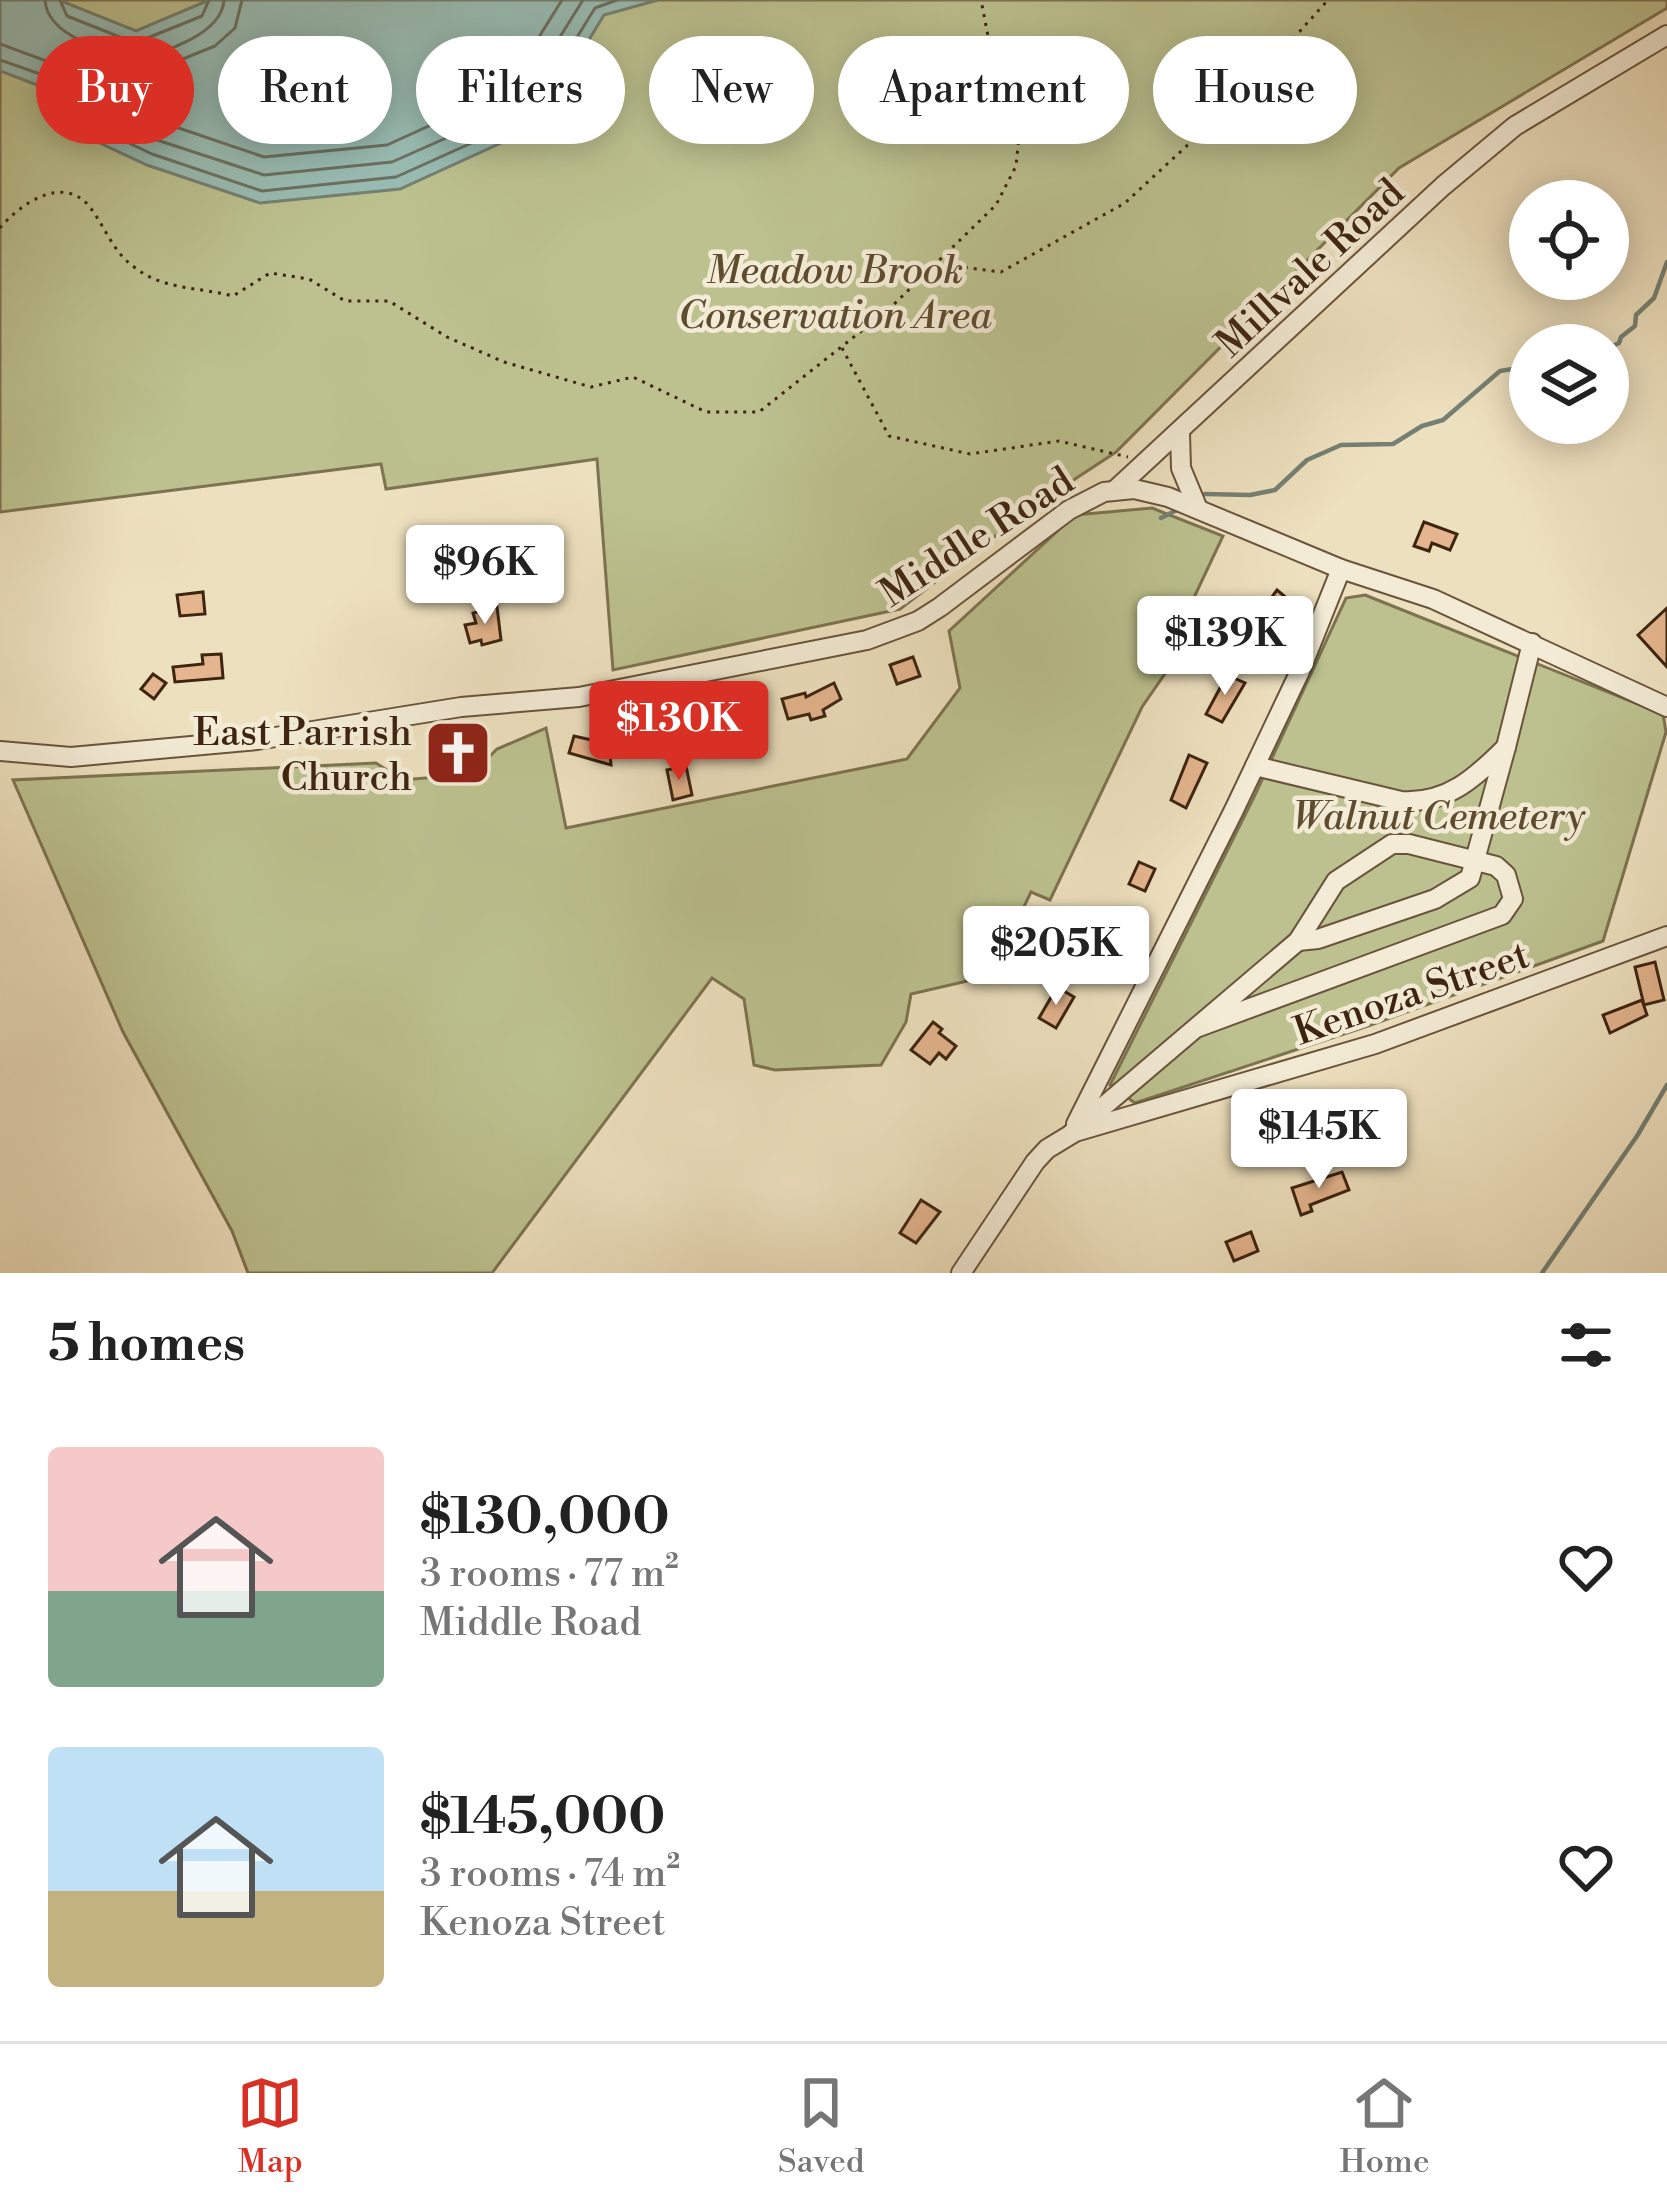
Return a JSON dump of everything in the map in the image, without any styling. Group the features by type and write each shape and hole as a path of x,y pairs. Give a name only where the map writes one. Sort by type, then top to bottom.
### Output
{"street":[{"name":"Millvale Road","path":"1115,490 1515,126 1667,35"},
{"path":"1180,433 1181,468 1198,508"},
{"name":"Middle Road","path":"0,751 71,757 257,740 461,707 579,697 867,640 919,621 1069,510 1115,490 1151,492 1198,508 1341,569 1433,599 1667,707"},
{"path":"1071,1134 1255,766 1341,569"},
{"path":"1298,941 1344,931 1455,890 1470,878 1532,643"},
{"path":"1255,766 1425,803 1468,784 1506,747"},
{"path":"1468,784 1494,797"},
{"path":"1071,1134 1298,941 1336,881 1392,844 1473,859 1496,866 1506,875 1513,898 1502,915 1196,1028"},
{"name":"Kenoza Street","path":"961,1273 1035,1162 1071,1134 1375,1044 1667,936"}],"path":[{"path":"0,228 29,201 46,193 68,195 86,202 116,250 160,283 233,296 270,273 309,279 344,301 389,301 447,338 504,362 591,387 633,377 706,412 759,412 842,348 996,205 1016,166 1021,116 990,46 981,0"},
{"path":"936,264 1001,272 1125,203 1245,92 1328,0"},
{"path":"842,348 889,436 970,454 1059,441 1147,461"}],"green space":[{"name":"Meadow Brook Conservation Area","path":"0,0 1667,0 1667,8 1399,168 1116,452 1034,506 900,609 613,670 597,459 386,489 381,464 0,512"},
{"path":"1152,508 1223,536 1189,608 1191,636 1142,707 1050,900 1031,892 972,980 911,994 906,1022 881,1065 775,1070 754,1065 744,999 712,978 492,1273 248,1273 232,1231 123,1032 13,780 376,763 402,780 472,774 497,749 546,728 566,828 907,759 960,688 949,631 1075,515"},
{"name":"Walnut Cemetery","path":"1365,595 1663,714 1666,732 1603,941 1135,1103 1110,1085 1254,797 1346,598"}],"water":[{"path":"0,0 59,0 136,31 209,0 658,0 604,15 591,36 416,36 416,144 499,144 400,189 260,203 147,165 102,144 194,144 194,36 36,36 36,85 0,71"}],"building":[{"path":"1424,522 1457,534 1450,550 1432,543 1429,551 1414,546"},
{"path":"1277,590 1289,600 1270,627 1256,619"},
{"path":"203,592 205,614 180,616 177,595"},
{"path":"497,607 501,640 470,643 465,625 476,623 473,613"},
{"path":"1667,608 1667,667 1638,635"},
{"path":"221,654 223,678 175,682 173,667 203,664 202,655"},
{"path":"913,657 920,676 897,684 890,665"},
{"path":"153,674 166,683 154,699 141,689"},
{"path":"1227,675 1245,683 1222,722 1206,714"},
{"path":"834,683 841,699 823,710 825,716 788,719 782,699 805,693 806,697"},
{"path":"723,712 725,727 688,739 684,719"},
{"path":"619,732 620,740 631,738 633,749 610,753 611,765 569,753 574,736 596,741 595,734"},
{"path":"473,733 475,764 445,767 442,736"},
{"path":"1189,755 1207,763 1186,808 1171,800"},
{"path":"686,766 692,795 673,800 667,770"},
{"path":"1139,862 1155,869 1145,891 1129,884"},
{"path":"1655,962 1664,1000 1644,1005 1635,967"},
{"path":"1057,987 1074,997 1056,1028 1039,1018"},
{"path":"1642,1000 1647,1015 1610,1033 1603,1015"},
{"path":"933,1022 956,1046 946,1059 939,1053 930,1064 911,1050"},
{"path":"1342,1172 1349,1190 1310,1205 1312,1211 1301,1215 1292,1188"},
{"path":"921,1200 940,1212 916,1243 900,1233"},
{"path":"1251,1232 1258,1251 1234,1261 1226,1242"}],"waterway":[{"path":"1629,331 1636,315 1654,298 1667,262"},
{"path":"1205,494 1275,490 1307,460 1341,445 1393,444 1422,426 1443,420 1500,371 1509,370"},
{"path":"1161,518 1177,510"},
{"path":"1542,1273 1667,1085"}],"place":[{"name":"East Parrish Church","path":"458,753"}]}
